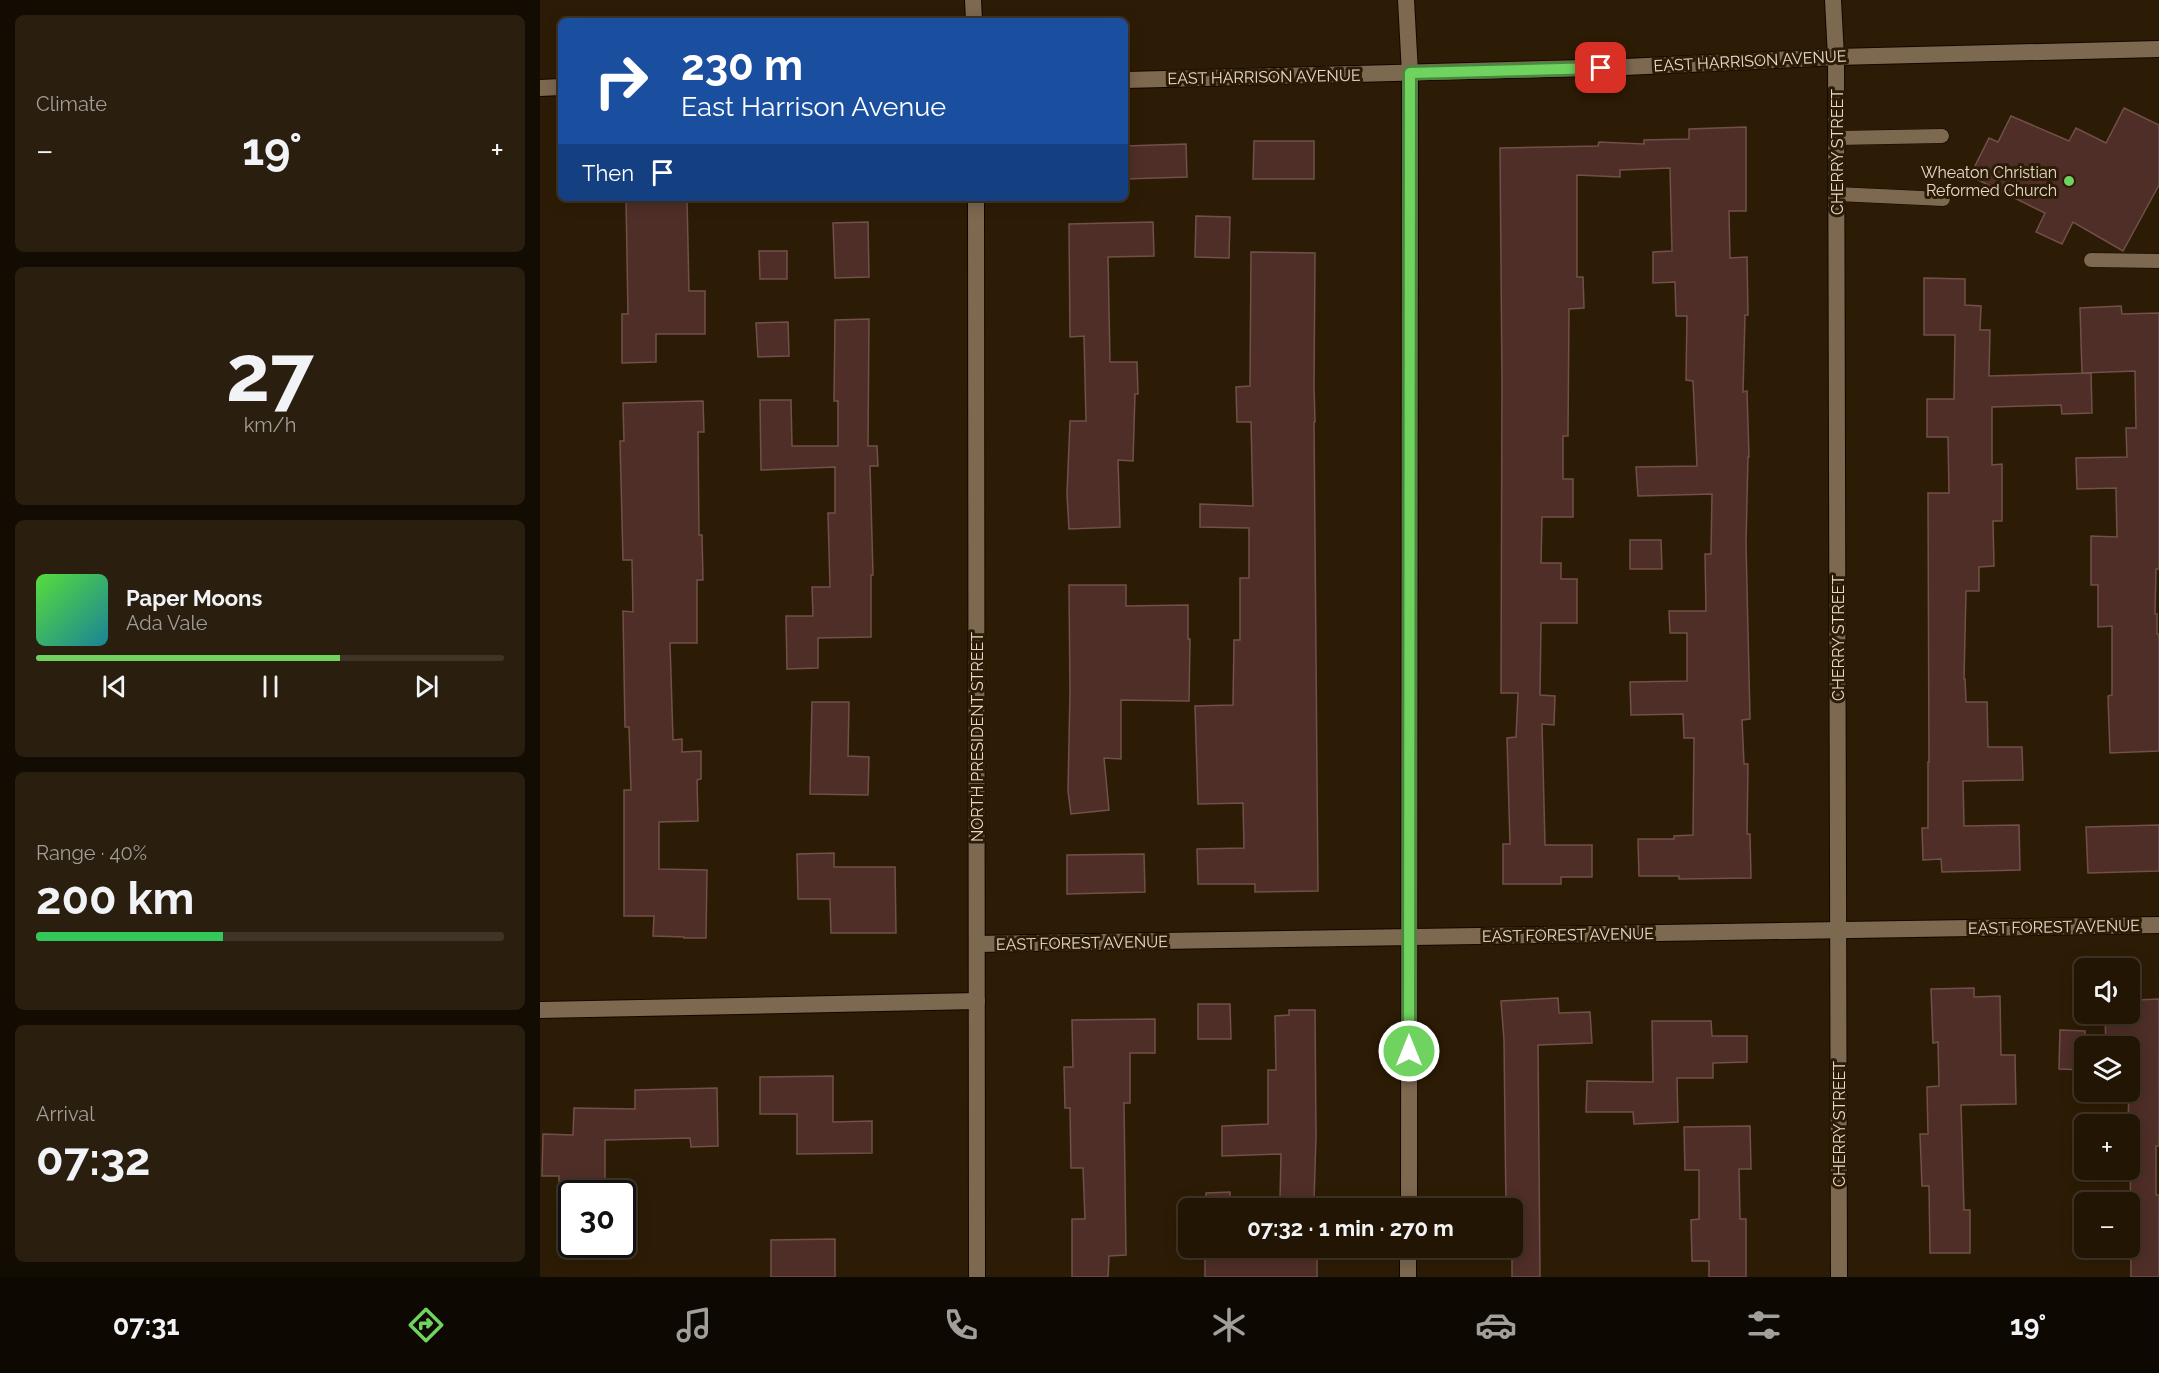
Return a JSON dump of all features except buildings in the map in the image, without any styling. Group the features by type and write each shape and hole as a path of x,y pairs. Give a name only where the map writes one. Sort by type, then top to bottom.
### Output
{"street":[{"path":"973,0 974,18"},
{"path":"1406,0 1410,73 1409,1198"},
{"name":"CHERRY STREET","path":"1833,0 1837,138 1839,1277"},
{"name":"EAST HARRISON AVENUE","path":"1128,80 1625,67 1836,57 2159,49"},
{"path":"540,88 558,87"},
{"name":"NORTH PRESIDENT STREET","path":"976,201 977,1277"},
{"name":"EAST FOREST AVENUE","path":"977,944 2159,925"},
{"path":"540,1010 977,1000"},
{"path":"1408,1258 1408,1277"}],"lane":[{"path":"1837,138 1942,136"},
{"path":"1837,194 1943,199"},
{"path":"2091,260 2159,261"}],"place":[{"name":"Wheaton Christian Reformed Church","path":"2069,181"}],"route":[{"path":"1409,1051 1410,73 1601,68"}]}
